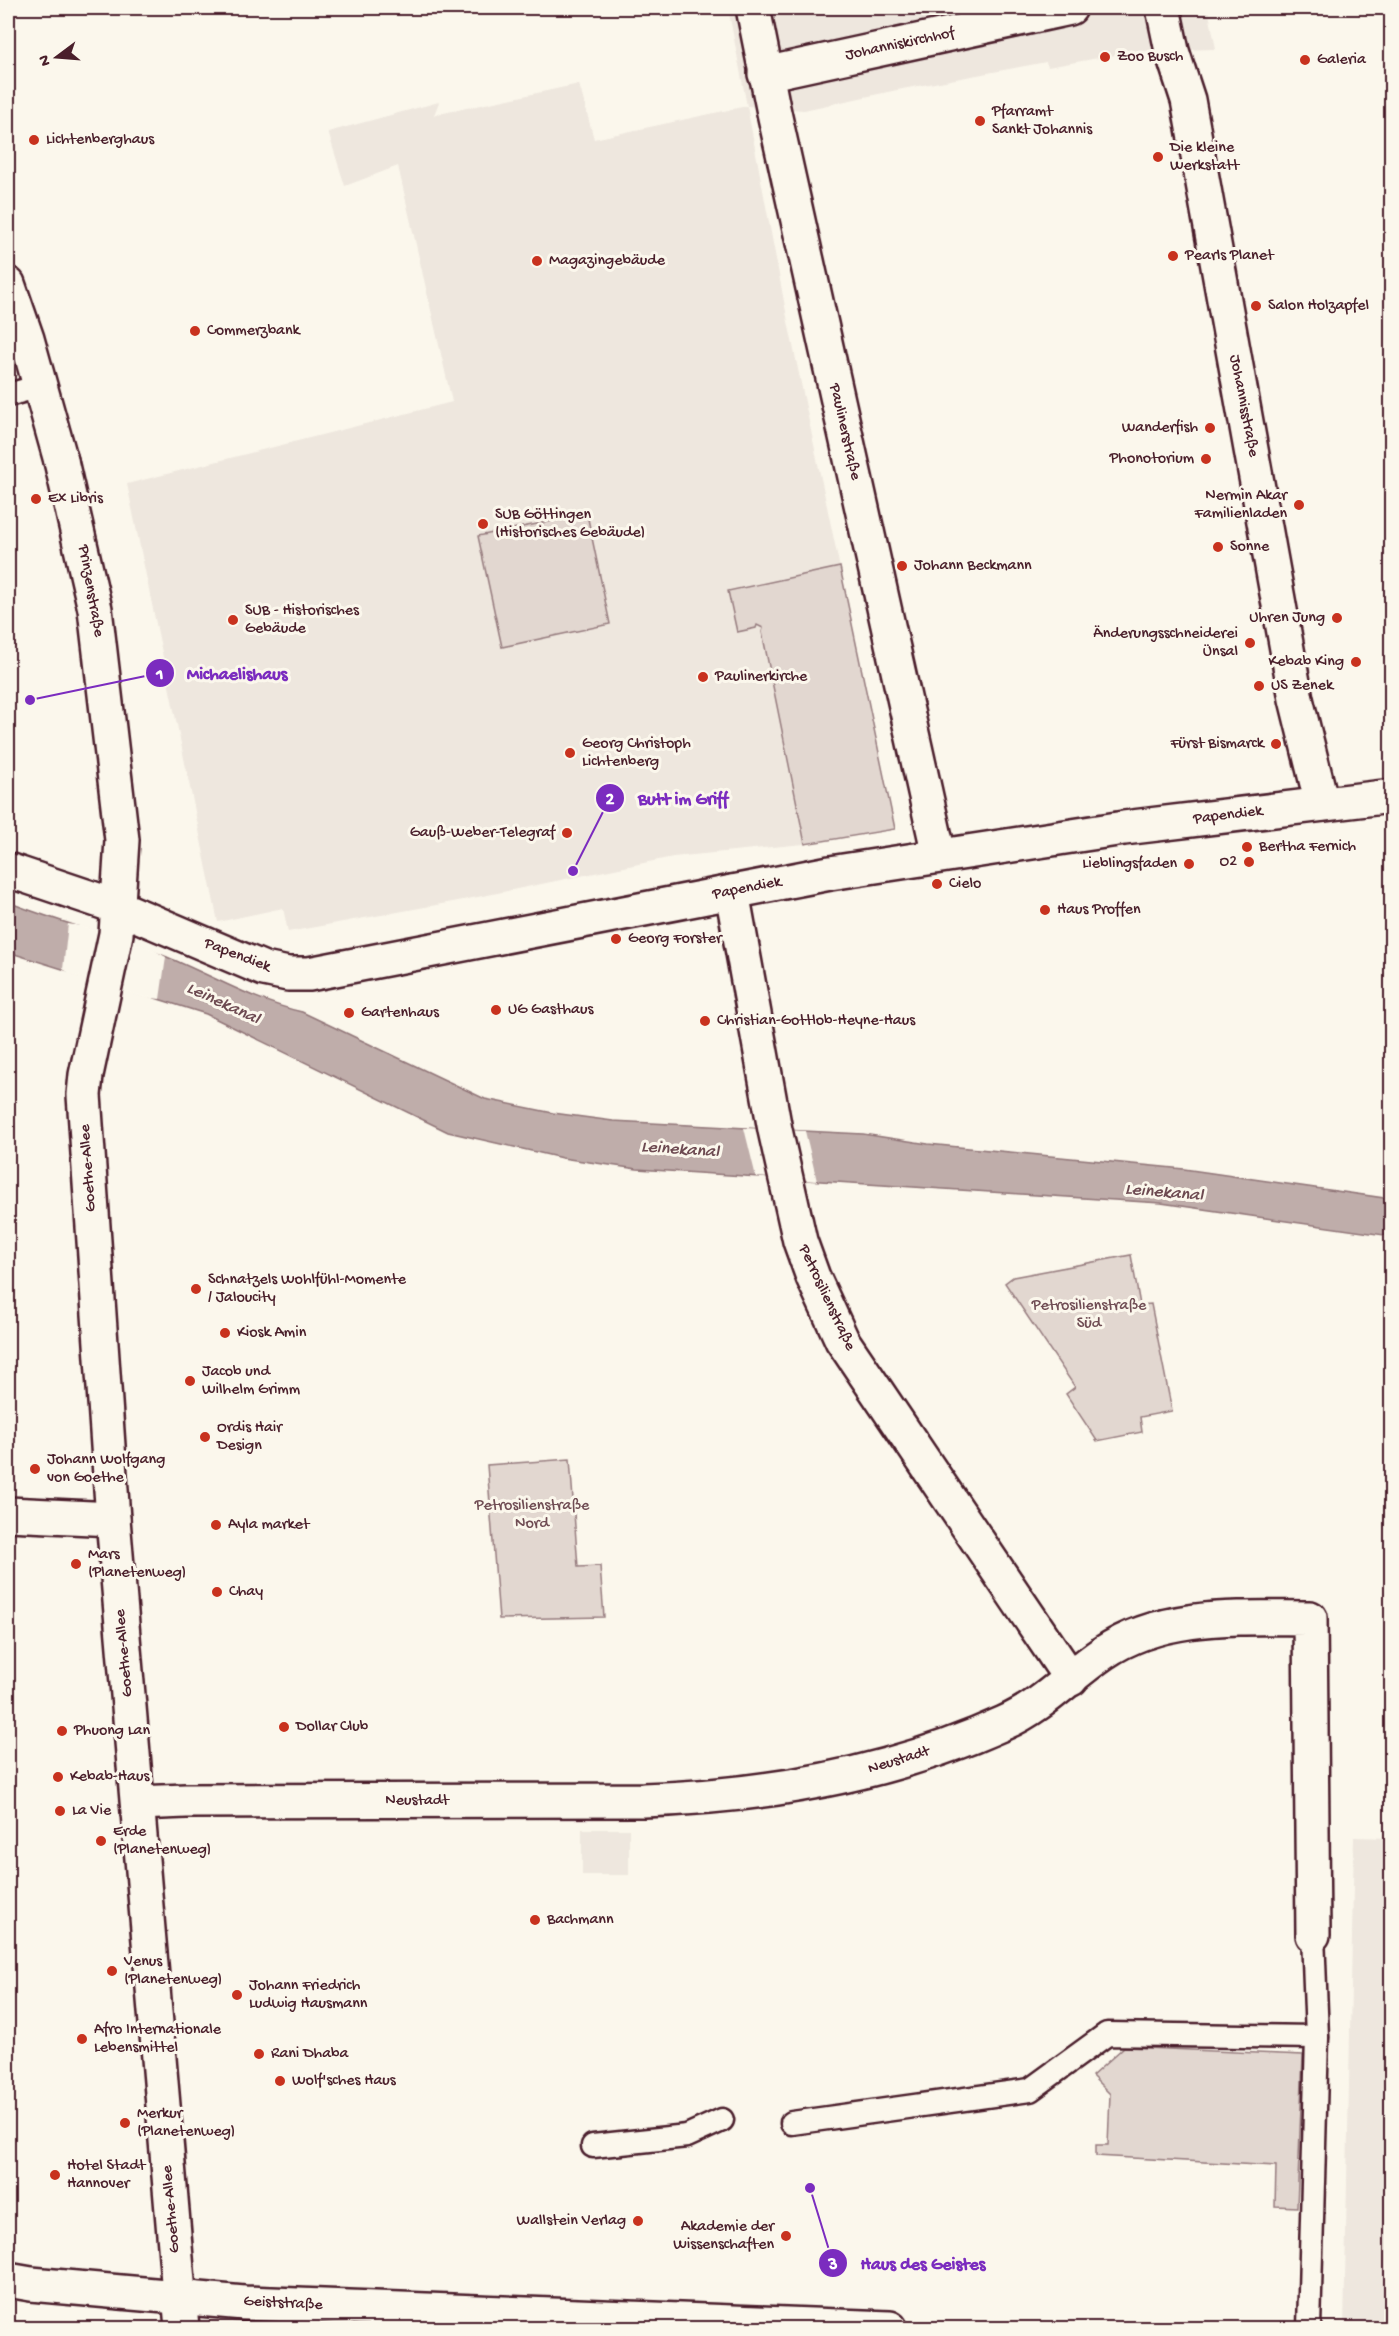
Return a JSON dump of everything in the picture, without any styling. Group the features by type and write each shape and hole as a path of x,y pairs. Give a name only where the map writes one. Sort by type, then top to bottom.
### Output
{"street":[{"name":"Paulinerstraße","path":"753,8 765,74 939,855"},
{"name":"Johanniskirchhof","path":"765,74 1070,8"},
{"name":"Johannisstraße","path":"1163,8 1172,51 1188,100 1296,699 1323,804"},
{"name":"Prinzenstraße","path":"8,284 27,339 61,460 95,609 122,840 117,921"},
{"name":"Papendiek","path":"8,870 117,921 264,969 288,974 309,974 732,892 939,855 1124,828 1392,796"},
{"name":"Petrosilienstraße","path":"732,892 775,1130 800,1241 842,1341 1071,1679"},
{"name":"Goethe-Allee","path":"117,921 84,1095 113,1518 180,2314"},
{"path":"8,1514 113,1518"},
{"name":"Neustadt","path":"138,1803 628,1800 694,1798 813,1784 870,1771 952,1745 1006,1723 1041,1703 1103,1653 1123,1641 1159,1627 1231,1617 1310,1618 1313,1935"},
{"name":"Geiststraße","path":"8,2280 180,2314 890,2328"}],"lane":[{"path":"8,395 40,386"},
{"path":"1309,2328 1317,2037 1313,1935"},
{"path":"792,2123 1030,2091 1107,2034 1317,2037"},
{"path":"593,2146 687,2136 722,2120"}],"shaded area":[{"path":"728,8 1208,8 1216,49 1138,51 1048,67 1046,62 804,110 747,106"},
{"name":"SUB Göttingen (Historisches Gebäude)","path":"579,84 594,139 747,106 787,317 895,829 824,842 673,857 458,901 288,932 283,908 218,922 127,484 452,402 398,166 345,186 328,132 439,102 434,115"},
{"path":"582,1829 629,1829 629,1875 582,1875"},
{"path":"1354,1837 1391,1838 1391,2328 1344,2328"}],"green space":[{"path":"587,514 610,624 502,647 478,536"},
{"path":"840,567 895,829 805,844 763,628 757,625 756,628 737,632 728,591"},
{"name":"Petrosilienstraße Süd","path":"1131,1255 1140,1305 1151,1304 1172,1411 1140,1417 1142,1432 1097,1441 1066,1394 1075,1387 1005,1283 1013,1277"},
{"name":"Petrosilienstraße Nord","path":"570,1459 578,1567 600,1566 604,1617 499,1619 487,1465"},
{"path":"1124,2047 1303,2055 1297,2207 1275,2206 1276,2166 1096,2156 1096,2145 1108,2145 1110,2094 1092,2076"}],"water":[{"name":"Leinekanal","path":"8,902 147,949 250,995 302,1012 485,1099 553,1113 613,1121 863,1134 928,1144 1184,1169 1391,1199 1391,1236 1161,1203 637,1169 562,1158 448,1132 206,1014 8,952"}],"pier":[{"path":"68,924 82,926 150,948 166,957 160,999 143,997 73,975 63,969"},
{"path":"744,1128 805,1131 817,1181 756,1177"}],"place":[{"name":"Zoo Busch","path":"1105,57"},
{"name":"Galeria","path":"1305,60"},
{"name":"Pfarramt Sankt Johannis","path":"980,121"},
{"name":"Lichtenberghaus","path":"34,140"},
{"name":"Die kleine Werkstatt","path":"1158,157"},
{"name":"Pearls Planet","path":"1173,256"},
{"name":"Magazingebäude","path":"537,261"},
{"name":"Salon Holzapfel","path":"1256,306"},
{"name":"Commerzbank","path":"195,331"},
{"name":"Wanderfish","path":"1210,428"},
{"name":"Phonotorium","path":"1206,459"},
{"name":"Ex Libris","path":"36,499"},
{"name":"Nermin Akar Familienladen","path":"1299,505"},
{"name":"SUB Göttingen (Historisches Gebäude)","path":"483,524"},
{"name":"Sonne","path":"1218,547"},
{"name":"Johann Beckmann","path":"902,566"},
{"name":"Uhren Jung","path":"1337,618"},
{"name":"SUB - Historisches Gebäude","path":"233,620"},
{"name":"Änderungsschneiderei Ünsal","path":"1250,643"},
{"name":"Kebab King","path":"1356,662"},
{"name":"Paulinerkirche","path":"703,677"},
{"name":"US Zenek","path":"1259,686"},
{"name":"Michaelishaus","path":"30,700"},
{"name":"Fürst Bismarck","path":"1276,744"},
{"name":"Georg Christoph Lichtenberg","path":"570,753"},
{"name":"Gauß-Weber-Telegraf","path":"567,833"},
{"name":"Bertha Fernich","path":"1247,847"},
{"name":"O2","path":"1249,862"},
{"name":"Lieblingsfaden","path":"1189,864"},
{"name":"Butt im Griff","path":"573,871"},
{"name":"Cielo","path":"937,884"},
{"name":"Haus Proffen","path":"1045,910"},
{"name":"Georg Forster","path":"616,939"},
{"name":"UG Gasthaus","path":"496,1010"},
{"name":"Gartenhaus","path":"349,1013"},
{"name":"Christian-Gottlob-Heyne-Haus","path":"705,1021"},
{"name":"Schnatzels Wohlfühl-Momente / Jaloucity","path":"196,1289"},
{"name":"Kiosk Amin","path":"225,1333"},
{"name":"Jacob und Wilhelm Grimm","path":"190,1381"},
{"name":"Ordis Hair Design","path":"205,1437"},
{"name":"Johann Wolfgang von Goethe","path":"35,1469"},
{"name":"Ayla market","path":"216,1525"},
{"name":"Mars (Planetenweg)","path":"76,1564"},
{"name":"Chay","path":"217,1592"},
{"name":"Dollar Club","path":"284,1727"},
{"name":"Phuong Lan","path":"62,1731"},
{"name":"Kebab-Haus","path":"58,1777"},
{"name":"La Vie","path":"60,1811"},
{"name":"Erde (Planetenweg)","path":"101,1841"},
{"name":"Bachmann","path":"535,1920"},
{"name":"Venus (Planetenweg)","path":"112,1971"},
{"name":"Johann Friedrich Ludwig Hausmann","path":"237,1995"},
{"name":"Afro Internationale Lebensmittel","path":"82,2039"},
{"name":"Rani Dhaba","path":"259,2054"},
{"name":"Wolf'sches Haus","path":"280,2081"},
{"name":"Merkur (Planetenweg)","path":"125,2123"},
{"name":"Hotel Stadt Hannover","path":"55,2175"},
{"name":"Haus des Geistes","path":"810,2188"},
{"name":"Wallstein Verlag","path":"638,2221"},
{"name":"Akademie der Wissenschaften","path":"786,2236"}]}
